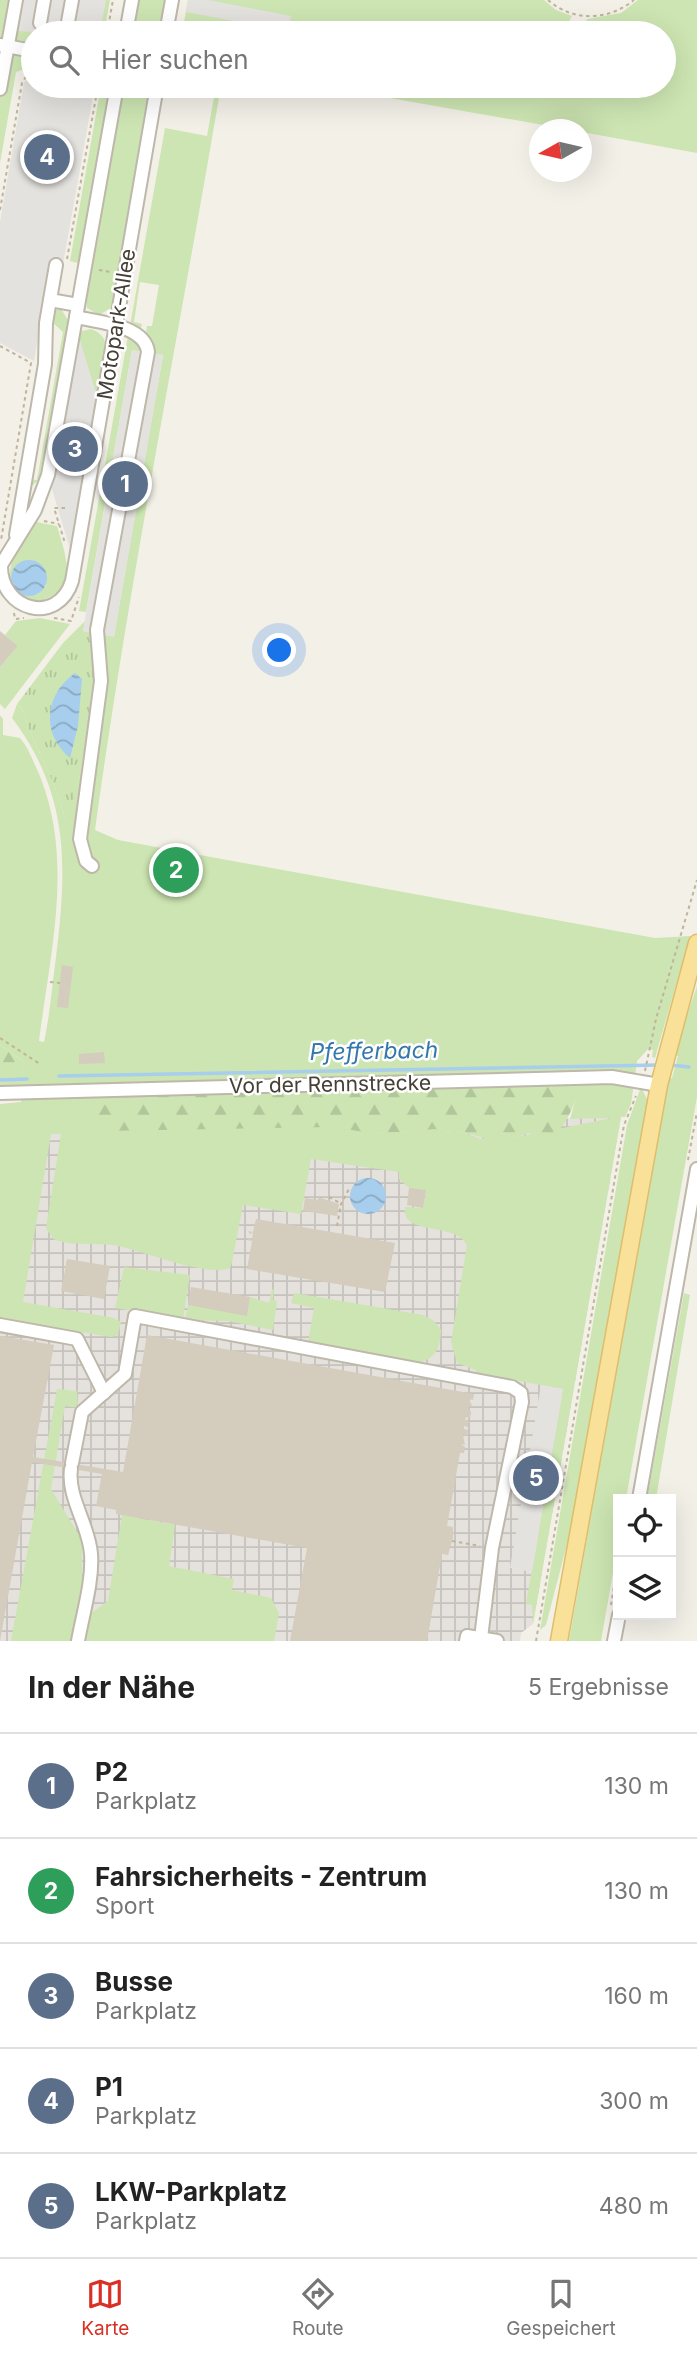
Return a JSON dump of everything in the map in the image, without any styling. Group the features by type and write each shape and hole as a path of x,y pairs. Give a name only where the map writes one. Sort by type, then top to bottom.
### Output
{"main road":[{"path":"559,1641 651,1077 697,943"}],"street":[{"path":"0,89 4,46 16,0"},
{"path":"40,21 44,0"},
{"path":"68,21 72,0"},
{"path":"128,21 132,0"},
{"path":"168,21 172,0"},
{"name":"Motopark-Allee","path":"115,98 48,475 35,509 4,558 1,580 8,595 23,607 41,609 58,602 70,587 155,98"},
{"path":"15,538 44,364 56,265"},
{"path":"50,300 143,339 148,352 97,630 101,681 80,839 86,860 92,866"},
{"name":"Vor der Rennstrecke","path":"0,1093 651,1077"},
{"path":"640,1494 697,1169"},
{"path":"78,1641 91,1556 89,1536 69,1481 82,1412 125,1374 135,1316 513,1387 521,1393 522,1402 492,1548 481,1638"},
{"path":"0,1325 77,1339 104,1392"},
{"path":"614,1620 614,1641"},
{"path":"466,1641 467,1636 497,1641"}],"path":[{"path":"109,21 113,0"},
{"path":"548,0 566,12 595,17 615,12 634,0"},
{"path":"0,209 21,89"},
{"path":"96,98 66,263 123,274"},
{"path":"0,346 31,363 0,545"},
{"path":"65,508 54,508 70,559 75,561"},
{"path":"536,1641 624,1125 651,1077 658,1053 656,1019 697,880"},
{"path":"50,982 60,983"},
{"path":"0,1038 40,1064"},
{"path":"337,1226 341,1204 350,1187"},
{"path":"329,1197 341,1204"},
{"path":"452,1541 492,1548"}],"shaded area":[{"path":"21,0 65,0 61,21 21,21 21,31 15,31"},
{"path":"78,0 106,0 102,21 74,21"},
{"path":"188,0 208,0 291,16 290,21 234,21 186,12"},
{"path":"21,98 93,98 58,292 46,291 34,361 0,343 0,222"},
{"path":"79,338 98,399 72,556 52,489"},
{"path":"132,350 163,355 114,637 83,631"},
{"path":"0,1104 51,1134 621,1117 533,1624 521,1633 520,1641 0,1641"},
{"path":"541,1385 563,1389 532,1572 510,1568"}],"green space":[{"path":"0,0 110,0 106,21 21,21 21,70 16,72 0,163"},
{"path":"139,0 167,0 163,21 136,21"},
{"path":"188,0 544,0 556,10 572,16 569,21 184,21"},
{"path":"638,0 697,0 697,153 592,134 592,119 529,119 529,122 390,98 676,98 676,21 586,21 621,13"},
{"path":"99,98 108,98 78,263 70,261"},
{"path":"122,98 149,98 111,308 99,315 87,308 86,299"},
{"path":"214,98 219,98 139,551 95,830 118,840 655,938 690,936 655,1058 652,1057 653,1050 648,1049 637,1061 631,1104 625,1117 621,1117 533,1624 532,1605 526,1604 563,1389 476,1373 476,1370 457,1363 451,1342 467,1245 451,1233 411,1222 406,1216 405,1207 423,1208 426,1191 409,1188 399,1179 399,1172 311,1159 301,1214 243,1205 230,1268 206,1269 113,1245 68,1243 53,1239 46,1228 61,1134 51,1134 23,1302 114,1318 121,1322 118,1335 111,1337 0,1319 0,1104 21,1102 23,1061 0,1045 0,715 3,719 3,735 20,738 29,751 50,808 56,841 56,908 39,1041 44,1042 60,924 60,833 45,775 12,718 17,704 25,714 65,818 78,783 86,746 94,671 92,662 104,661 100,634 114,636 163,355 154,354 153,341 146,334 147,326 152,326 159,285 140,282 134,322 142,324 140,331 130,326 165,128 207,136","holes":["580,1082 570,1119 612,1118 518,1137 500,1134 481,1139 459,1131 445,1133 435,1129 376,1134 367,1130 94,1097"]},
{"path":"61,309 68,320 39,480 29,488 28,479 37,480 63,332 53,323 53,311"},
{"path":"91,329 105,340 107,349 106,369 100,398 97,399 79,338 82,331"},
{"path":"128,336 138,344 142,352 132,350 86,612 79,611"},
{"path":"31,521 57,526 66,560 65,581 60,589 52,596 39,601 23,597 15,591 10,575 14,556","holes":["29,560 40,564 46,586 38,594 27,596 14,569"]},
{"path":"40,618 70,624 5,709 0,704 0,667 18,646 5,635 16,621"},
{"path":"85,621 83,631 93,633 94,671 81,771 70,817 65,818 25,714 17,704 63,643"},
{"path":"697,986 697,1097 627,1494 613,1494 613,1573 601,1641 569,1641 668,1078 672,1078 678,1056 674,1054"},
{"path":"0,1045 23,1061 22,1089 0,1090"},
{"path":"581,1082 564,1123 550,1136 540,1137 529,1133 518,1137 500,1134 492,1140 459,1131 445,1133 435,1129 376,1134 333,1127 102,1131 90,1121 94,1097"},
{"path":"641,1087 649,1103 577,1506 546,1625 540,1630 627,1125"},
{"path":"124,1267 190,1275 183,1319 115,1308"},
{"path":"272,1289 273,1300 277,1301 273,1330 228,1321 185,1320 188,1305 247,1315 250,1297 269,1303"},
{"path":"294,1293 423,1315 434,1321 441,1330 438,1346 431,1357 421,1362 308,1342 314,1308 291,1303"},
{"path":"684,1293 690,1295 657,1494 648,1494"},
{"path":"57,1389 77,1391 78,1408 65,1406 51,1489 82,1540 82,1582 72,1641 11,1641"},
{"path":"122,1515 175,1525 169,1566 234,1579 232,1590 271,1598 279,1613 274,1641 86,1641 90,1614 108,1601"}],"water":[{"path":"29,560 42,565 47,578 42,591 29,596 16,591 11,578 16,565"},
{"path":"75,673 82,679 78,726 70,758 54,737 50,714 57,692"},
{"path":"368,1178 381,1183 386,1196 381,1209 368,1214 355,1209 350,1196 355,1183"}],"building":[{"path":"0,631 18,646 0,667"},
{"path":"62,965 73,967 68,1008 57,1007"},
{"path":"104,1052 105,1063 79,1064 79,1054"},
{"path":"409,1188 426,1190 423,1208 407,1205"},
{"path":"318,1197 339,1204 337,1216 303,1211 305,1198 318,1200"},
{"path":"256,1219 395,1243 385,1292 247,1269"},
{"path":"67,1259 110,1266 104,1299 61,1291"},
{"path":"191,1287 250,1297 247,1316 188,1305"},
{"path":"147,1335 474,1394 473,1400 469,1399 472,1406 467,1408 471,1412 470,1418 466,1417 465,1420 469,1421 468,1427 464,1426 464,1429 468,1430 467,1436 463,1435 465,1445 461,1444 465,1447 464,1453 460,1453 447,1526 453,1527 453,1538 448,1555 442,1554 427,1641 290,1641 307,1548 116,1514 116,1510 96,1506 102,1474 32,1462 0,1641 0,1336 54,1345 33,1457 123,1472"}],"waterway":[{"name":"Pfefferbach","path":"59,1076 659,1065"},
{"name":"Pfefferbach","path":"670,1065 689,1067"},
{"name":"Pfefferbach","path":"0,1080 27,1079"}],"place":[{"name":"P1","path":"47,157"},
{"name":"Busse","path":"75,449"},
{"name":"P2","path":"125,484"},
{"name":"Fahrsicherheits - Zentrum","path":"176,870"},
{"name":"LKW-Parkplatz","path":"536,1478"}]}
